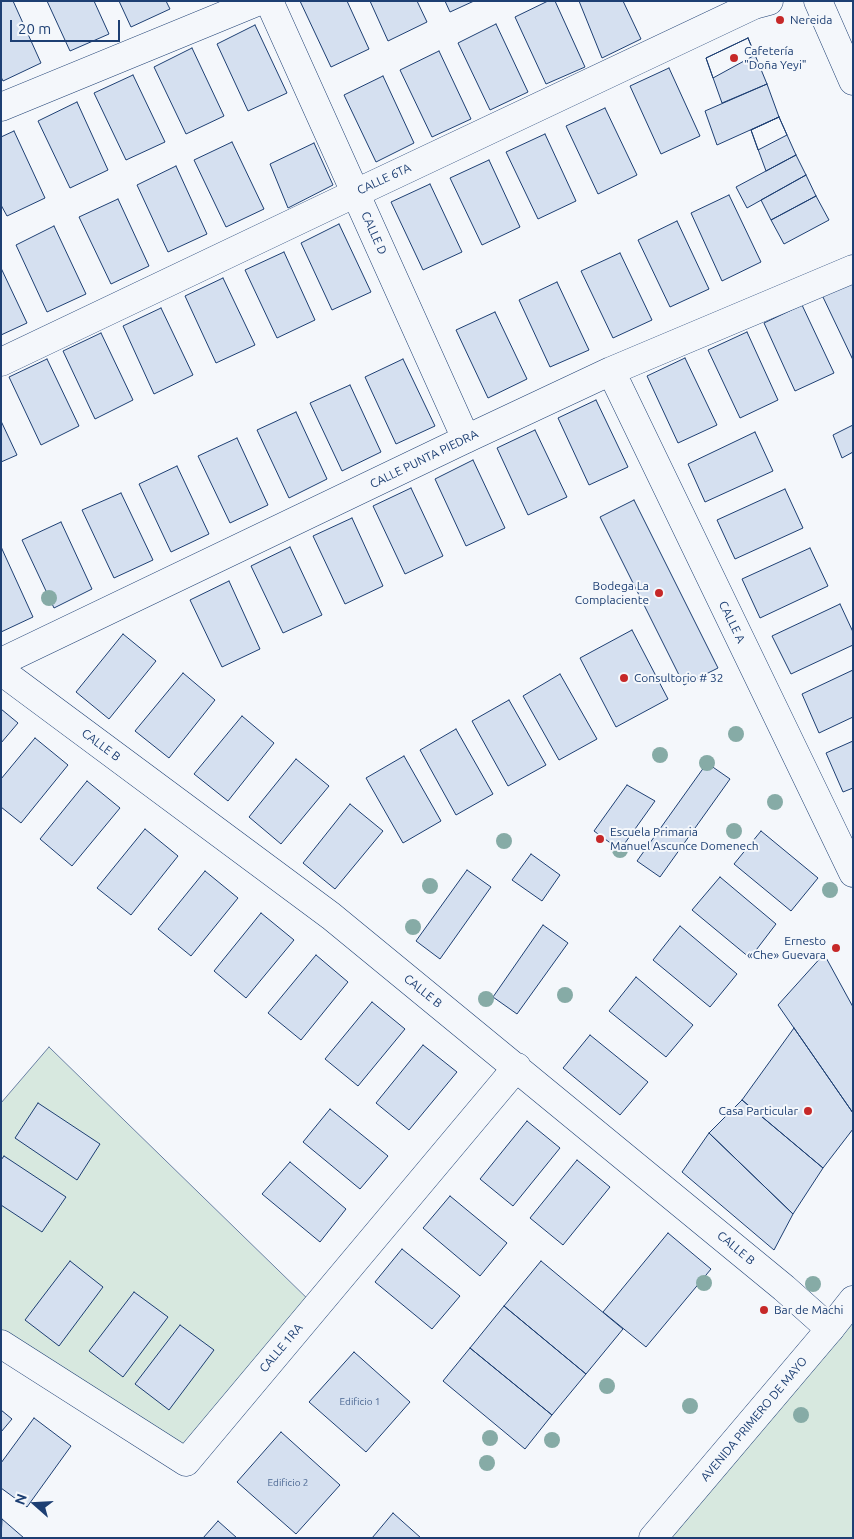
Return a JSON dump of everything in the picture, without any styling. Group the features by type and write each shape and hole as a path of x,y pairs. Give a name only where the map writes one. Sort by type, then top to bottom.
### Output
{"street":[{"path":"1,107 259,1"},
{"name":"CALLE D","path":"270,1 466,439"},
{"name":"CALLE 6TA","path":"1,362 356,192 754,5 769,1"},
{"path":"818,1 853,81"},
{"name":"CALLE PUNTA PIEDRA","path":"1,662 611,371 853,269"},
{"name":"CALLE A","path":"611,371 853,873"},
{"name":"CALLE B","path":"1,671 331,916 517,1067 784,1288 830,1329"},
{"name":"CALLE 1RA","path":"1,1344 186,1462 517,1067"},
{"name":"AVENIDA PRIMERO DE MAYO","path":"653,1538 853,1300"}],"shaded area":[{"path":"49,1047 315,1306 186,1462 1,1344 1,1103"},
{"path":"853,1303 853,1538 657,1538"}],"building":[{"path":"1,1 13,1 41,63 3,81 1,77"},
{"path":"47,1 94,1 109,34 70,51"},
{"path":"119,1 166,1 170,9 131,27"},
{"path":"300,1 347,1 369,49 331,67"},
{"path":"370,1 417,1 427,22 388,41"},
{"path":"445,1 474,1 450,12"},
{"path":"548,1 555,1 585,67 546,84 515,17"},
{"path":"579,1 623,1 641,39 602,58"},
{"path":"496,24 528,92 490,110 458,43"},
{"path":"255,25 287,93 248,111 217,44"},
{"path":"748,38 767,84 722,103 706,58"},
{"path":"748,38 755,55 713,78 706,58"},
{"path":"192,48 224,116 186,134 154,67"},
{"path":"439,51 471,119 432,137 400,70"},
{"path":"669,68 700,136 661,154 630,86"},
{"path":"133,75 165,142 126,160 94,93"},
{"path":"383,76 414,143 376,162 344,95"},
{"path":"767,84 779,117 717,145 705,111"},
{"path":"77,102 108,170 70,188 38,121"},
{"path":"605,108 637,175 598,194 566,126"},
{"path":"779,117 796,155 766,171 751,130"},
{"path":"779,117 787,135 758,150 751,130"},
{"path":"14,131 45,198 7,216 1,205 1,137"},
{"path":"545,134 576,201 538,219 506,152"},
{"path":"232,142 264,209 226,227 194,160"},
{"path":"314,143 333,185 288,208 270,164"},
{"path":"796,155 806,175 747,208 736,187"},
{"path":"489,160 520,227 482,245 450,178"},
{"path":"176,166 207,234 168,252 137,185"},
{"path":"806,175 816,196 771,220 761,200"},
{"path":"430,184 462,252 423,270 391,202"},
{"path":"729,195 761,262 722,281 691,213"},
{"path":"816,196 829,220 784,244 771,220"},
{"path":"118,199 149,266 111,284 79,217"},
{"path":"677,221 709,289 670,307 638,240"},
{"path":"339,224 371,292 332,310 301,243"},
{"path":"54,226 86,294 47,312 16,245"},
{"path":"284,252 315,320 277,338 245,270"},
{"path":"620,253 652,320 613,338 581,271"},
{"path":"1,268 27,323 1,335"},
{"path":"223,278 255,345 216,363 185,296"},
{"path":"849,279 853,286 853,360 822,295"},
{"path":"557,282 589,350 550,367 519,300"},
{"path":"802,305 834,373 795,391 764,323"},
{"path":"161,308 193,375 154,394 123,326"},
{"path":"495,312 527,379 488,398 456,330"},
{"path":"747,332 778,400 740,418 708,350"},
{"path":"101,333 133,400 95,419 63,351"},
{"path":"685,358 717,425 678,443 647,376"},
{"path":"47,359 79,426 41,445 9,377"},
{"path":"403,359 435,426 396,444 365,377"},
{"path":"350,385 381,452 342,471 310,403"},
{"path":"596,400 628,467 589,485 558,418"},
{"path":"296,412 327,479 289,498 257,430"},
{"path":"1,421 17,455 1,462"},
{"path":"853,425 853,452 842,458 833,435"},
{"path":"535,430 567,497 528,515 497,448"},
{"path":"755,432 773,471 705,502 688,464"},
{"path":"237,438 268,505 230,523 198,456"},
{"path":"473,460 505,528 466,546 435,479"},
{"path":"177,466 209,534 171,552 139,484"},
{"path":"411,488 443,556 405,574 373,506"},
{"path":"785,489 803,528 735,559 717,520"},
{"path":"121,493 153,560 114,578 82,510"},
{"name":"Bodega La Complaciente","path":"634,500 718,668 684,685 600,517"},
{"path":"352,518 383,586 345,604 313,536"},
{"path":"61,522 92,589 54,608 22,540"},
{"path":"290,547 322,615 283,633 251,566"},
{"path":"810,548 828,586 760,618 742,579"},
{"path":"1,550 33,617 1,632"},
{"path":"229,581 260,649 222,667 190,600"},
{"path":"840,604 853,632 853,645 791,674 772,636"},
{"name":"Consultorio # 32","path":"632,630 668,699 616,727 580,658"},
{"path":"123,634 156,661 109,719 76,692"},
{"path":"853,670 853,717 819,733 802,694"},
{"path":"183,673 215,700 169,758 135,731"},
{"path":"560,674 597,739 559,760 523,696"},
{"path":"509,700 546,765 508,786 472,721"},
{"path":"1,709 18,723 1,743"},
{"path":"242,716 274,743 228,801 194,774"},
{"path":"456,729 493,794 456,815 420,750"},
{"path":"35,738 68,765 21,823 1,807 1,779"},
{"path":"853,741 853,788 843,792 826,753"},
{"path":"404,756 441,821 403,843 366,778"},
{"path":"296,759 329,786 281,844 249,817"},
{"path":"707,763 730,779 660,877 637,861"},
{"path":"87,781 120,808 72,866 40,839"},
{"path":"627,785 655,801 620,850 594,831"},
{"path":"350,804 383,831 335,889 303,863"},
{"path":"145,829 178,856 131,915 97,888"},
{"path":"761,831 818,878 791,911 734,864"},
{"path":"531,854 560,875 542,901 512,880"},
{"path":"467,870 491,887 440,959 416,941"},
{"path":"205,871 238,898 191,956 158,929"},
{"path":"720,877 776,924 750,958 692,910"},
{"path":"261,913 294,940 246,998 214,971"},
{"path":"543,925 568,943 517,1014 493,997"},
{"path":"680,926 737,974 710,1007 653,960"},
{"path":"824,954 853,1007 853,1113 778,1005"},
{"path":"316,955 348,982 301,1040 268,1013"},
{"path":"636,977 693,1025 666,1057 609,1011"},
{"path":"372,1002 405,1029 358,1086 325,1059"},
{"path":"794,1028 853,1113 853,1129 823,1168 742,1100"},
{"path":"590,1035 648,1082 620,1115 563,1068"},
{"path":"423,1045 457,1072 409,1130 376,1103"},
{"path":"742,1100 823,1168 793,1214 709,1133"},
{"path":"38,1103 100,1144 77,1180 15,1138"},
{"path":"330,1109 388,1156 360,1189 303,1142"},
{"path":"527,1121 560,1148 513,1206 480,1179"},
{"path":"709,1133 793,1214 774,1250 682,1172"},
{"path":"4,1156 66,1197 42,1232 1,1205 1,1160"},
{"path":"577,1160 610,1187 563,1245 530,1218"},
{"path":"290,1162 346,1209 320,1242 262,1194"},
{"path":"450,1196 507,1243 480,1276 423,1228"},
{"path":"668,1233 711,1269 646,1347 603,1312"},
{"path":"402,1249 460,1296 432,1329 375,1282"},
{"path":"70,1261 103,1287 59,1346 25,1320"},
{"path":"541,1261 623,1329 586,1374 504,1306"},
{"path":"134,1292 168,1317 123,1377 89,1351"},
{"path":"504,1306 586,1374 552,1415 470,1348"},
{"path":"180,1325 214,1350 169,1410 135,1384"},
{"path":"470,1348 552,1415 525,1449 443,1381"},
{"path":"354,1352 410,1402 366,1452 309,1402"},
{"path":"1,1410 12,1419 1,1432"},
{"path":"34,1418 71,1446 27,1507 1,1488 1,1463"},
{"path":"281,1432 340,1485 296,1534 237,1482"},
{"path":"393,1513 421,1538 372,1538"},
{"path":"2,1519 24,1538 1,1538"},
{"path":"218,1521 237,1538 203,1538"}],"place":[{"name":"Nereida","path":"780,20"},
{"name":"Cafetería \"Doña Yeyi\"","path":"734,58"},
{"name":"Bodega La Complaciente","path":"659,593"},
{"name":"Consultorio # 32","path":"624,678"},
{"name":"Escuela Primaria Manuel Ascunce Domenech","path":"600,839"},
{"name":"Ernesto «Che» Guevara","path":"836,948"},
{"name":"Casa Particular","path":"808,1111"},
{"name":"Bar de Machi","path":"764,1310"}]}
